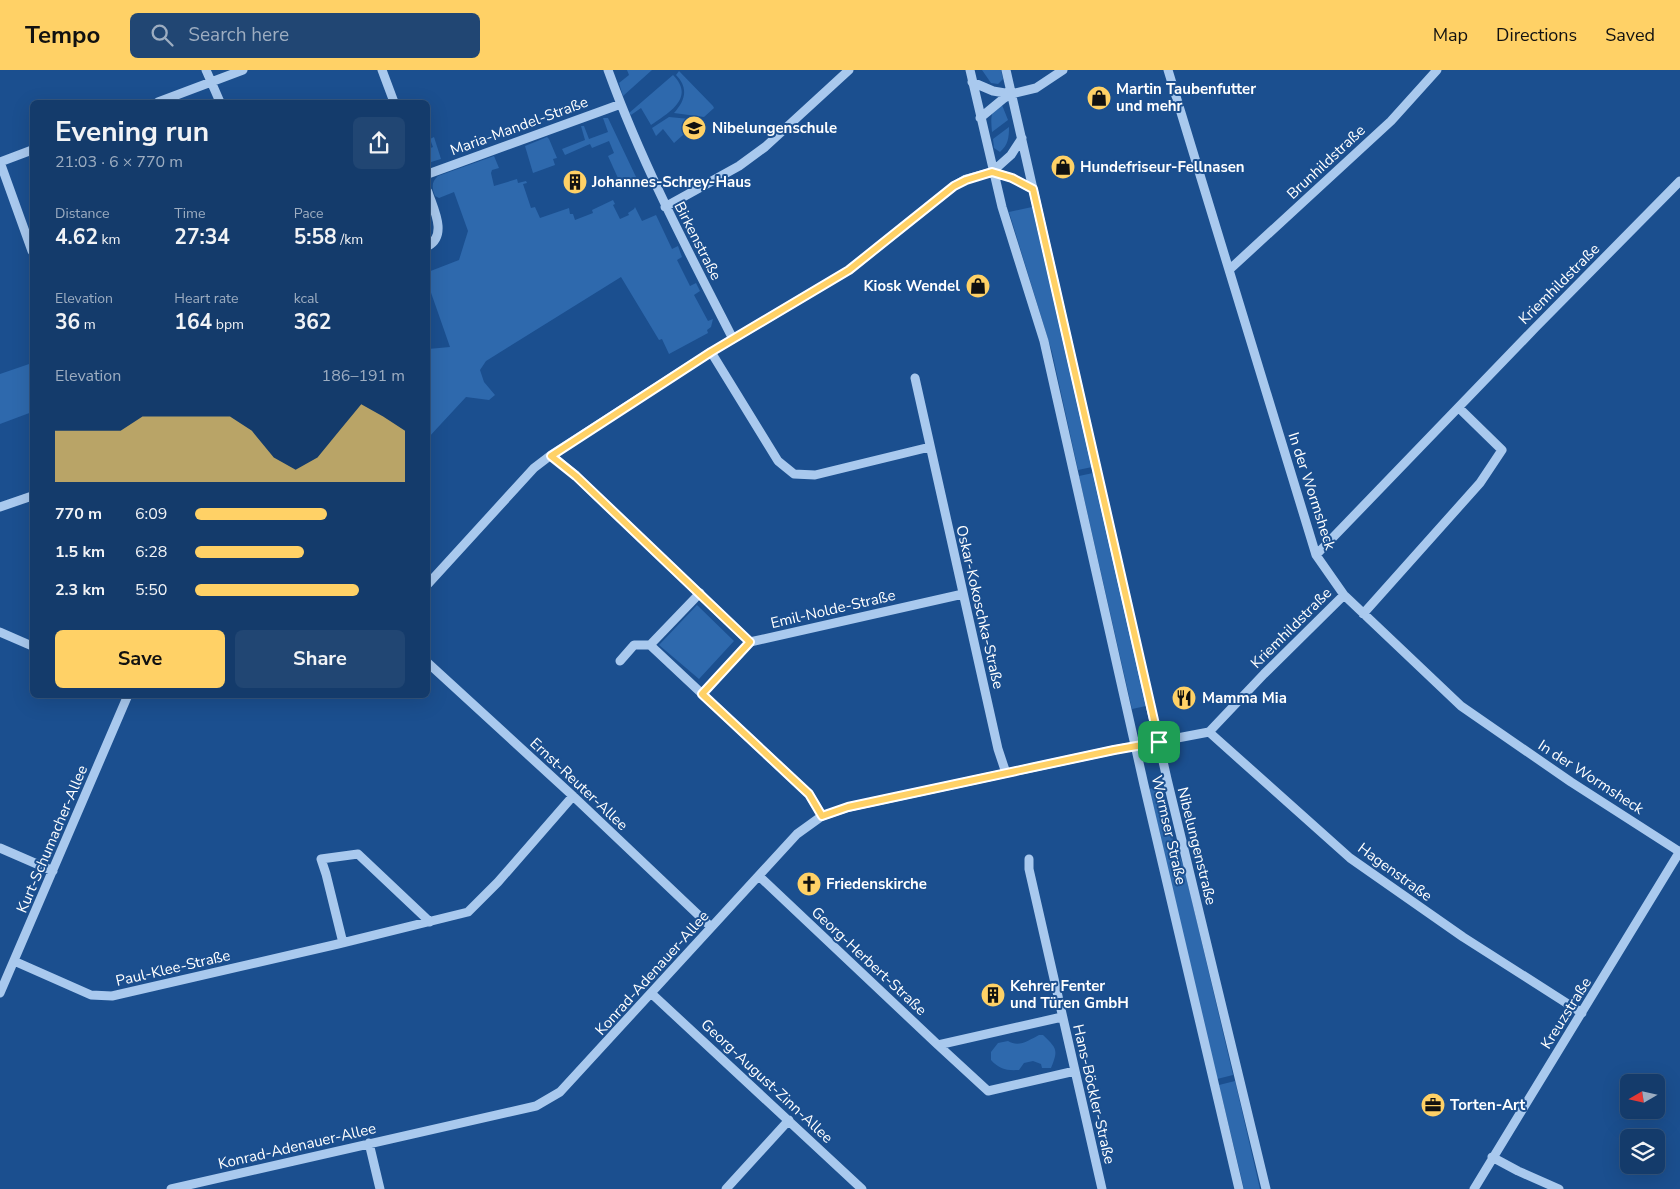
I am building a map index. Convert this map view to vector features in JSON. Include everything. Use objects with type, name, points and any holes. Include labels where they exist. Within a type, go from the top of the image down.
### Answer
[{"type":"street","points":[[206,70],[219,100]]},
{"type":"street","points":[[163,100],[243,70]]},
{"type":"street","points":[[382,70],[393,100]]},
{"type":"street","name":"Birkenstraße","points":[[608,70],[620,104],[665,207],[732,340]]},
{"type":"street","points":[[665,207],[740,166],[765,147],[849,70]]},
{"type":"street","name":"Wormser Straße","points":[[970,70],[992,172],[1044,341],[1135,746],[1239,1189]]},
{"type":"street","name":"Nibelungenstraße","points":[[1006,70],[1159,742],[1266,1189]]},
{"type":"street","points":[[980,118],[1011,94],[1036,88],[1063,70]]},
{"type":"street","name":"In der Wormsheck","points":[[1168,70],[1316,555],[1344,595],[1461,706],[1571,782],[1680,851]]},
{"type":"street","name":"Brunhildstraße","points":[[1229,270],[1391,121],[1437,70]]},
{"type":"street","points":[[972,82],[994,91],[1011,94]]},
{"type":"street","name":"Maria-Mandel-Straße","points":[[430,173],[620,104]]},
{"type":"street","points":[[430,582],[534,468],[711,352],[849,270],[954,186],[992,172],[1011,155],[1022,138]]},
{"type":"street","points":[[30,151],[0,162],[30,245]]},
{"type":"street","points":[[992,172],[1012,178],[1033,189]]},
{"type":"street","name":"Kriemhildstraße","points":[[1316,555],[1680,181]]},
{"type":"street","points":[[430,198],[438,221],[436,240],[430,244]]},
{"type":"street","points":[[711,352],[778,461],[794,474],[815,474],[930,447]]},
{"type":"street","name":"Oskar-Kokoschka-Straße","points":[[915,378],[998,749],[1006,773]]},
{"type":"street","points":[[1363,614],[1480,484],[1502,450],[1459,408]]},
{"type":"street","points":[[551,456],[576,476],[700,592],[750,642],[702,694]]},
{"type":"street","points":[[0,507],[30,497]]},
{"type":"street","points":[[650,645],[700,592]]},
{"type":"street","name":"Emil-Nolde-Straße","points":[[750,642],[963,594]]},
{"type":"street","name":"Kriemhildstraße","points":[[1209,732],[1264,674],[1344,595]]},
{"type":"street","points":[[0,632],[30,645]]},
{"type":"street","points":[[620,660],[634,645],[650,645],[809,794],[822,816]]},
{"type":"street","name":"Ernst-Reuter-Allee","points":[[430,665],[573,796],[711,928]]},
{"type":"street","name":"Kurt-Schumacher-Allee","points":[[0,993],[127,698]]},
{"type":"street","points":[[1159,742],[1209,732]]},
{"type":"street","name":"Hagenstraße","points":[[1209,732],[1350,858],[1463,937],[1582,1014]]},
{"type":"street","name":"Konrad-Adenauer-Allee","points":[[171,1189],[536,1106],[560,1092],[797,834],[822,816],[848,807],[1159,742]]},
{"type":"street","name":"Paul-Klee-Straße","points":[[14,961],[91,995],[112,996],[468,912],[498,882],[573,796]]},
{"type":"street","points":[[0,848],[54,871]]},
{"type":"street","name":"Kreuzstraße","points":[[1474,1189],[1680,851]]},
{"type":"street","points":[[343,943],[321,859],[358,854],[430,922]]},
{"type":"street","name":"Hans-Böckler-Straße","points":[[1029,859],[1029,869],[1102,1189]]},
{"type":"street","name":"Georg-Herbert-Straße","points":[[759,876],[988,1091],[1075,1071]]},
{"type":"street","name":"Georg-August-Zinn-Allee","points":[[652,994],[862,1189]]},
{"type":"street","points":[[938,1045],[1062,1017]]},
{"type":"street","points":[[726,1189],[789,1120]]},
{"type":"street","points":[[369,1143],[380,1189]]},
{"type":"street","points":[[1492,1157],[1559,1189]]},
{"type":"shaded area","points":[[627,70],[652,70],[623,96],[619,83],[629,75]]},
{"type":"shaded area","points":[[982,70],[1001,70],[1003,79],[998,84],[991,83]]},
{"type":"shaded area","points":[[679,71],[713,106],[714,108],[704,117],[674,113],[681,104],[684,94],[683,85],[676,75]]},
{"type":"shaded area","points":[[673,75],[682,91],[681,98],[671,110],[651,125],[641,108],[631,115],[629,113]]},
{"type":"shaded area","points":[[997,105],[1002,105],[1008,120],[992,132],[992,114]]},
{"type":"shaded area","points":[[669,117],[700,120],[674,143],[663,129],[656,136],[652,128]]},
{"type":"shaded area","points":[[603,118],[608,118],[637,179],[622,187],[608,156],[614,153],[609,141],[592,148],[590,144],[565,155],[562,149],[585,140],[581,126],[584,126],[589,139],[608,132]]},
{"type":"shaded area","points":[[1009,127],[1008,141],[1000,152],[994,148],[993,139]]},
{"type":"shaded area","points":[[434,137],[441,159],[431,162],[430,148],[433,147],[430,139]]},
{"type":"shaded area","points":[[547,137],[557,158],[553,159],[555,165],[533,173],[525,146]]},
{"type":"shaded area","points":[[494,156],[499,168],[492,170],[491,173],[494,186],[517,179],[518,183],[526,181],[527,183],[523,184],[531,208],[535,207],[540,218],[569,208],[570,214],[573,214],[575,220],[593,213],[592,210],[613,200],[615,204],[613,205],[620,219],[629,215],[628,213],[635,207],[642,221],[656,215],[672,249],[678,246],[682,257],[677,260],[690,286],[696,283],[700,291],[694,295],[708,321],[713,319],[711,327],[707,330],[708,333],[669,354],[662,339],[659,340],[621,277],[486,361],[480,370],[484,382],[495,395],[489,400],[466,397],[430,436],[430,349],[450,347],[430,290],[430,271],[459,260],[468,231],[454,192],[439,198],[435,196],[433,183],[438,176]]},
{"type":"shaded area","points":[[1032,207],[1092,467],[1078,470],[1052,352],[1009,212]]},
{"type":"shaded area","points":[[30,364],[30,413],[0,424],[0,374]]},
{"type":"shaded area","points":[[1093,473],[1146,706],[1132,709],[1079,476]]},
{"type":"shaded area","points":[[697,605],[734,641],[699,679],[659,645]]},
{"type":"shaded area","points":[[1159,787],[1170,832],[1184,867],[1233,1075],[1217,1079],[1149,789]]},
{"type":"shaded area","points":[[1043,1035],[1055,1049],[1055,1057],[1051,1068],[1042,1068],[1041,1064],[1033,1061],[1024,1063],[1019,1070],[1007,1070],[997,1066],[991,1060],[991,1052],[998,1043],[1008,1041],[1016,1044],[1028,1041]]},
{"type":"shaded area","points":[[1235,1081],[1260,1189],[1244,1189],[1219,1085]]},
{"type":"place","name":"Martin Taubenfutter und mehr","points":[[1099,98]]},
{"type":"place","name":"Nibelungenschule","points":[[694,128]]},
{"type":"place","name":"Hundefriseur-Fellnasen","points":[[1063,167]]},
{"type":"place","name":"Johannes-Schrey-Haus","points":[[575,182]]},
{"type":"place","name":"Kiosk Wendel","points":[[978,286]]},
{"type":"place","name":"Mamma Mia","points":[[1184,698]]},
{"type":"place","name":"Friedenskirche","points":[[809,884]]},
{"type":"place","name":"Kehrer Fenter und Türen GmbH","points":[[993,995]]},
{"type":"place","name":"Torten-Art","points":[[1433,1105]]},
{"type":"route","points":[[992,172],[1021,182],[1033,189],[1045,237],[1159,742],[848,807],[822,816],[809,794],[702,694],[750,642],[700,592],[576,476],[551,456],[711,352],[849,270],[954,186],[992,172]]}]
